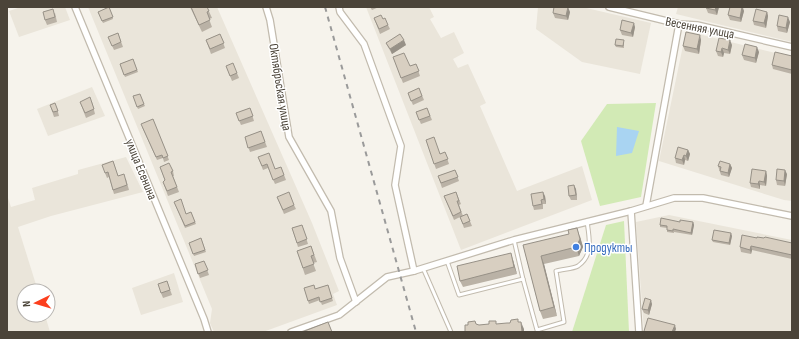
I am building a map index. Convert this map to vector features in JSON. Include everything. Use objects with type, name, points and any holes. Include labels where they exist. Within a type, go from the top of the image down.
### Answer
[{"type":"street","name":"улица Есенина","points":[[75,7],[208,332]]},
{"type":"street","name":"Октябрьская улица","points":[[266,7],[270,20],[289,137],[331,212],[340,258],[356,302]]},
{"type":"street","points":[[339,7],[340,12],[364,44],[401,146],[395,185],[414,271]]},
{"type":"street","name":"Весенняя улица","points":[[609,7],[679,24],[697,24],[792,47]]},
{"type":"street","points":[[646,206],[679,24]]},
{"type":"street","points":[[291,332],[339,315],[387,277],[414,271],[514,240],[631,211],[674,198],[703,198],[792,216]]},
{"type":"street","points":[[631,211],[639,332]]},
{"type":"lane","points":[[514,240],[537,331],[564,322],[556,271],[578,266],[589,254],[590,241],[587,221]]},
{"type":"lane","points":[[447,260],[459,295],[523,279]]},
{"type":"lane","points":[[423,268],[451,332]]},
{"type":"shaded area","points":[[21,7],[65,7],[70,20],[19,37],[9,11]]},
{"type":"shaded area","points":[[88,7],[217,7],[312,223],[339,291],[333,294],[337,305],[263,332],[214,332],[210,323],[212,309]]},
{"type":"shaded area","points":[[366,7],[429,7],[434,17],[430,19],[441,38],[454,32],[464,53],[453,59],[458,68],[468,64],[486,103],[480,106],[517,191],[582,166],[592,200],[461,250]]},
{"type":"shaded area","points":[[538,7],[582,7],[651,23],[640,74],[582,62],[536,29]]},
{"type":"shaded area","points":[[678,7],[792,7],[792,42],[676,14]]},
{"type":"shaded area","points":[[686,31],[792,57],[792,201],[784,200],[659,161]]},
{"type":"shaded area","points":[[92,87],[105,116],[48,136],[37,109]]},
{"type":"shaded area","points":[[126,157],[143,192],[51,216],[18,227],[36,283],[16,283],[16,323],[47,323],[50,332],[7,332],[7,195],[11,207],[35,200],[32,188],[78,174],[78,170]]},
{"type":"shaded area","points":[[669,215],[792,240],[792,332],[644,332],[636,222]]},
{"type":"shaded area","points":[[174,273],[183,302],[141,315],[132,288]]},
{"type":"green space","points":[[656,103],[641,197],[600,206],[581,141],[607,104]]},
{"type":"green space","points":[[624,221],[629,332],[572,332],[606,225]]},
{"type":"water","points":[[617,127],[639,131],[632,153],[616,156]]},
{"type":"building","points":[[109,7],[113,17],[102,21],[98,12]]},
{"type":"building","points":[[191,7],[207,7],[210,20],[199,25]]},
{"type":"building","points":[[554,7],[568,7],[566,16],[553,13]]},
{"type":"building","points":[[716,7],[715,10],[706,8]]},
{"type":"building","points":[[730,7],[742,7],[740,18],[728,15]]},
{"type":"building","points":[[53,9],[55,17],[45,20],[43,12]]},
{"type":"building","points":[[756,9],[767,12],[764,23],[753,21]]},
{"type":"building","points":[[381,15],[383,19],[385,18],[388,25],[379,29],[374,18]]},
{"type":"building","points":[[779,15],[788,17],[786,28],[777,26]]},
{"type":"building","points":[[622,20],[634,23],[631,33],[620,30]]},
{"type":"building","points":[[686,32],[700,35],[697,49],[683,46]]},
{"type":"building","points":[[118,33],[121,42],[112,46],[108,37]]},
{"type":"building","points":[[220,34],[224,43],[210,49],[206,40]]},
{"type":"building","points":[[400,34],[404,40],[390,49],[386,43]]},
{"type":"building","points":[[719,38],[730,40],[728,50],[722,48],[721,52],[716,51]]},
{"type":"building","points":[[616,39],[624,40],[623,46],[615,45]]},
{"type":"building","points":[[745,44],[757,47],[755,58],[742,55]]},
{"type":"building","points":[[775,52],[792,56],[792,70],[772,65]]},
{"type":"building","points":[[404,53],[410,66],[416,64],[419,71],[401,78],[393,57]]},
{"type":"building","points":[[133,59],[137,70],[124,75],[120,64]]},
{"type":"building","points":[[233,63],[237,73],[230,76],[226,66]]},
{"type":"building","points":[[419,88],[422,96],[411,101],[408,93]]},
{"type":"building","points":[[140,94],[144,104],[137,107],[133,96]]},
{"type":"building","points":[[90,97],[94,109],[85,113],[80,102]]},
{"type":"building","points":[[55,103],[58,111],[53,112],[50,105]]},
{"type":"building","points":[[250,108],[253,116],[239,121],[236,113]]},
{"type":"building","points":[[427,108],[430,116],[419,120],[416,112]]},
{"type":"building","points":[[153,119],[168,156],[163,158],[162,155],[156,157],[141,124]]},
{"type":"building","points":[[261,131],[265,142],[248,148],[245,137]]},
{"type":"building","points":[[434,137],[440,154],[445,152],[448,159],[434,164],[426,140]]},
{"type":"building","points":[[678,147],[688,150],[686,156],[684,155],[682,160],[675,158]]},
{"type":"building","points":[[269,153],[275,169],[281,167],[284,175],[273,180],[267,164],[262,166],[258,157]]},
{"type":"building","points":[[113,161],[118,176],[124,174],[127,185],[113,190],[108,172],[105,173],[102,165]]},
{"type":"building","points":[[720,161],[730,164],[728,173],[720,171],[721,167],[718,166]]},
{"type":"building","points":[[169,163],[173,171],[171,172],[177,187],[167,191],[163,182],[165,180],[160,167]]},
{"type":"building","points":[[752,169],[766,171],[764,182],[759,181],[758,184],[750,183]]},
{"type":"building","points":[[777,169],[785,170],[784,181],[776,180]]},
{"type":"building","points":[[455,170],[458,177],[441,183],[438,176]]},
{"type":"building","points":[[574,185],[576,195],[569,196],[568,186]]},
{"type":"building","points":[[289,192],[294,205],[283,210],[277,197]]},
{"type":"building","points":[[456,192],[459,201],[457,201],[461,212],[453,216],[444,196]]},
{"type":"building","points":[[543,192],[544,199],[541,200],[542,204],[533,206],[531,194]]},
{"type":"building","points":[[181,199],[186,214],[191,212],[195,222],[185,226],[174,202]]},
{"type":"building","points":[[467,214],[470,221],[463,224],[460,217]]},
{"type":"building","points":[[661,218],[680,222],[680,220],[693,222],[691,233],[673,229],[673,231],[667,230],[667,226],[660,225]]},
{"type":"building","points":[[302,225],[307,239],[297,243],[292,228]]},
{"type":"building","points":[[577,228],[580,239],[576,247],[541,256],[554,307],[540,311],[523,245],[569,234],[568,230]]},
{"type":"building","points":[[714,230],[731,233],[729,243],[712,240]]},
{"type":"building","points":[[742,235],[757,238],[765,237],[792,243],[792,255],[751,246],[750,250],[740,247]]},
{"type":"building","points":[[201,238],[205,250],[193,254],[189,243]]},
{"type":"building","points":[[311,246],[314,255],[311,256],[314,264],[303,268],[297,251]]},
{"type":"building","points":[[511,253],[514,267],[460,281],[457,266]]},
{"type":"building","points":[[204,261],[208,270],[198,274],[195,264]]},
{"type":"building","points":[[167,281],[170,290],[161,293],[158,284]]},
{"type":"building","points":[[314,285],[315,289],[328,285],[332,298],[320,302],[319,297],[308,301],[304,288]]},
{"type":"building","points":[[645,298],[651,300],[648,310],[642,309]]},
{"type":"building","points":[[648,318],[675,325],[672,332],[646,332],[644,331]]},
{"type":"building","points":[[518,319],[518,322],[521,322],[522,332],[465,332],[465,325],[468,325],[468,322],[475,321],[476,324],[479,325],[489,324],[489,321],[496,321],[496,324],[510,323],[511,320]]},
{"type":"building","points":[[328,322],[332,332],[302,332]]},
{"type":"railway","points":[[325,7],[416,332]]},
{"type":"place","name":"Продукты","points":[[576,247]]}]
